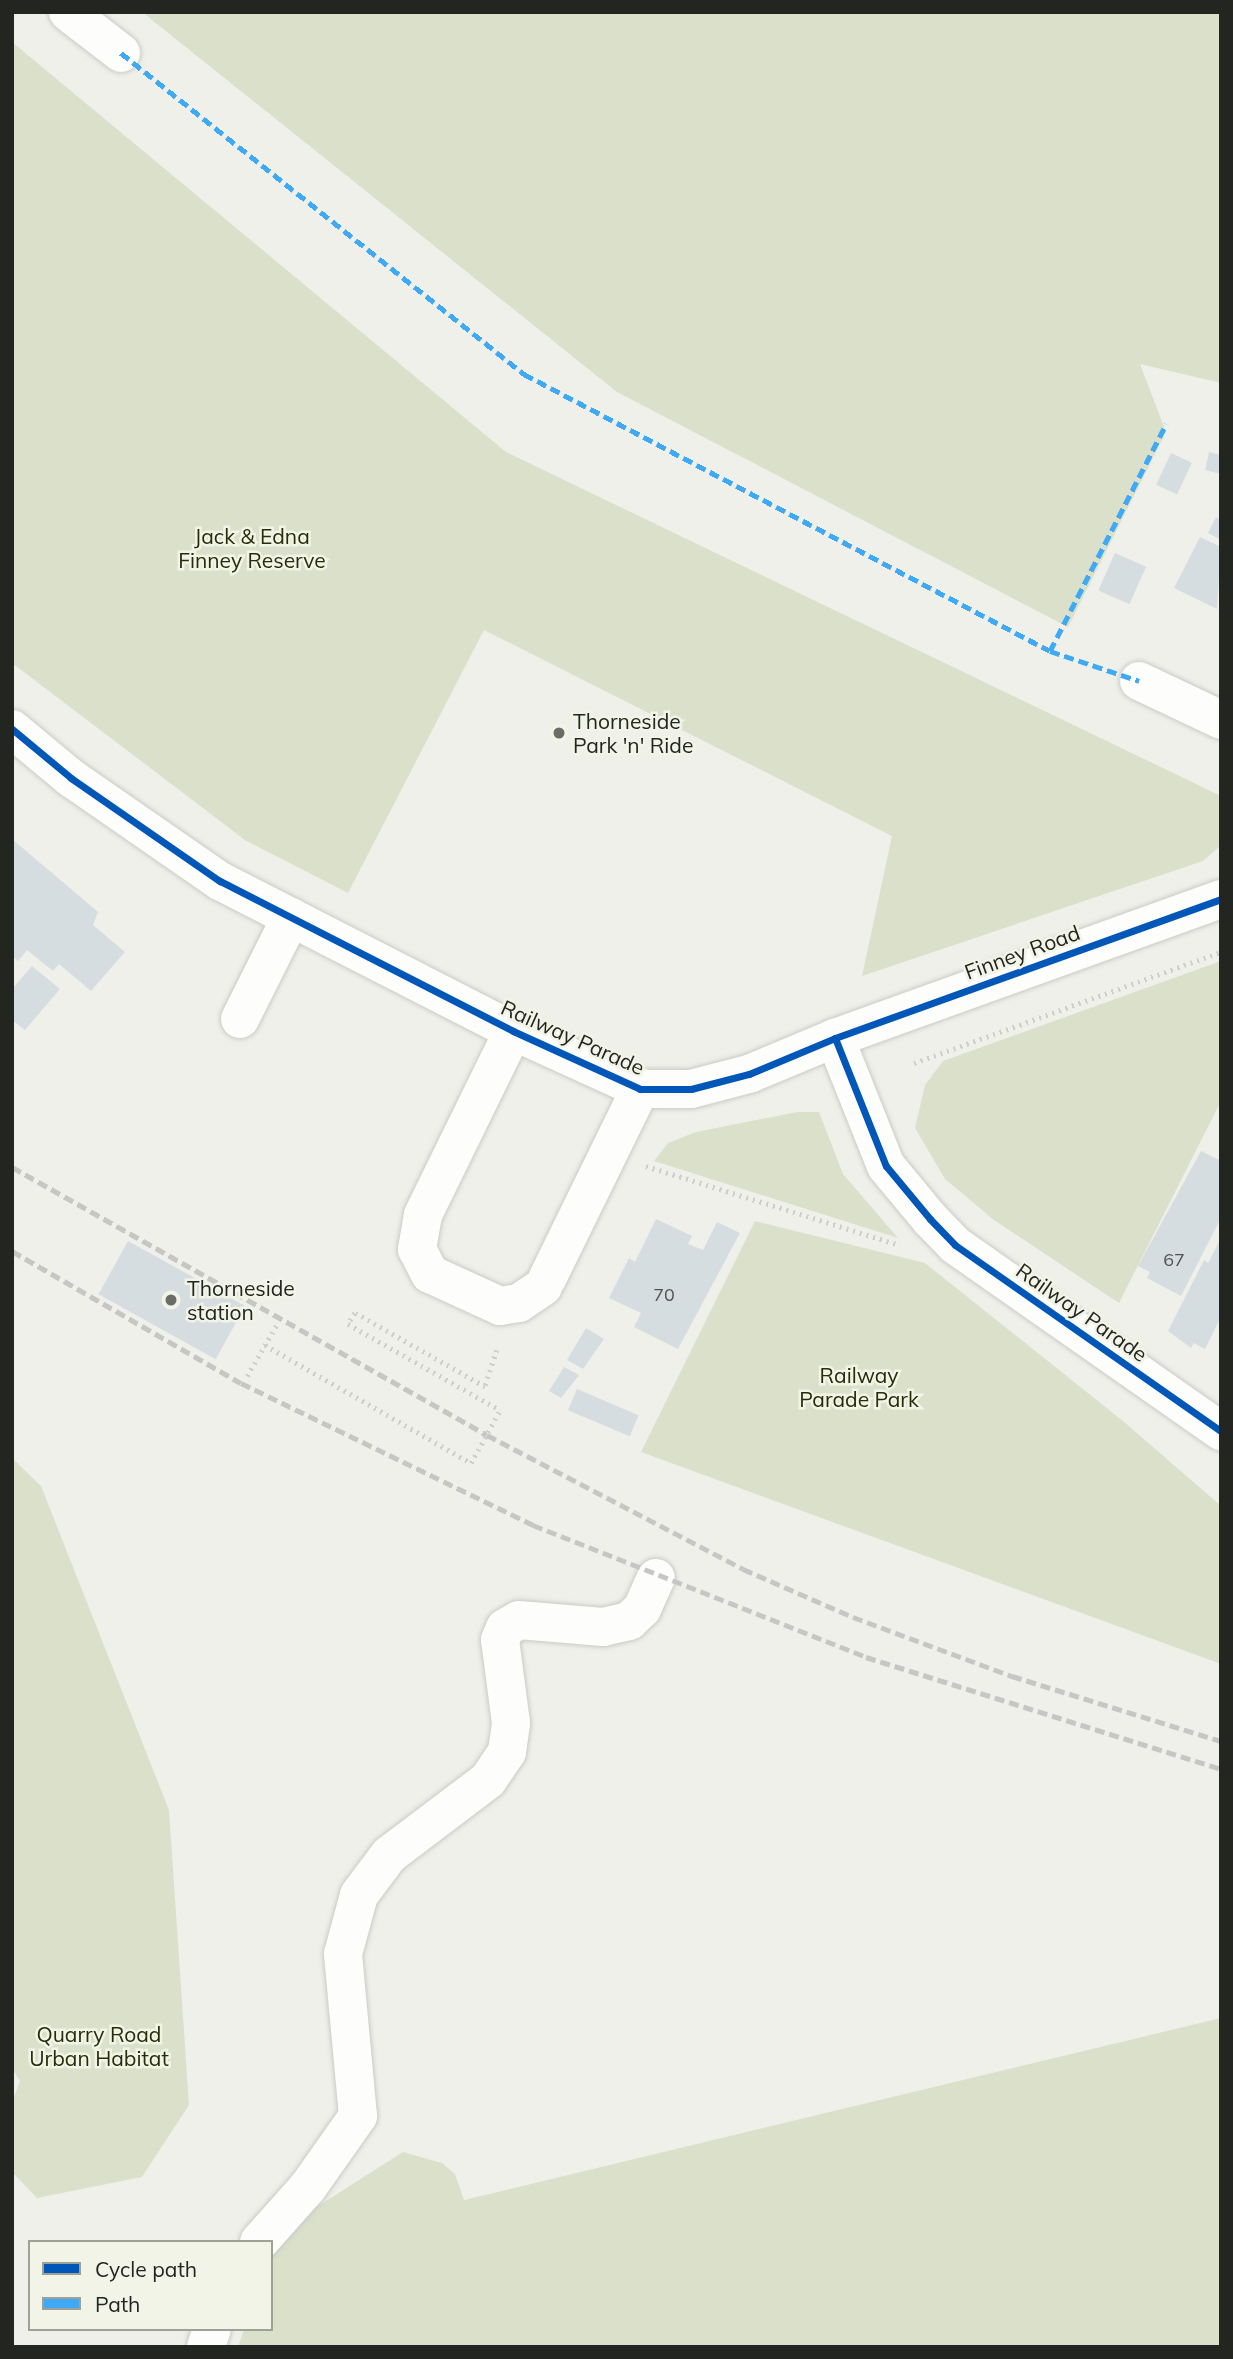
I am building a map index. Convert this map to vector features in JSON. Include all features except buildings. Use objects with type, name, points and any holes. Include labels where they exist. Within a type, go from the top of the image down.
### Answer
[{"type":"street","points":[[68,12],[121,53]]},
{"type":"street","points":[[1139,681],[1221,720]]},
{"type":"street","name":"Railway Parade","points":[[12,729],[71,778],[219,881],[513,1031],[640,1089],[691,1089],[749,1074],[835,1038],[886,1166],[955,1245],[1221,1431]]},
{"type":"street","name":"Finney Road","points":[[835,1038],[1221,899]]},
{"type":"street","points":[[240,1019],[291,917]]},
{"type":"street","points":[[513,1031],[423,1215],[417,1249],[430,1274],[500,1306],[519,1303],[545,1283],[640,1089]]},
{"type":"street","points":[[261,2240],[308,2187],[358,2116],[343,1954],[359,1895],[389,1855],[488,1780],[507,1752],[511,1723],[500,1640],[505,1628],[519,1620],[589,1626],[629,1621],[642,1609],[656,1578]]},
{"type":"path","points":[[914,1063],[1221,952]]},
{"type":"path","points":[[642,1165],[900,1245]]},
{"type":"path","points":[[265,1345],[471,1464],[500,1410],[348,1324],[355,1312],[485,1387],[497,1349]]},
{"type":"path","points":[[247,1376],[277,1324]]},
{"type":"green space","points":[[142,12],[1221,12],[1221,383],[1140,364],[1166,432],[1068,627],[617,392]]},
{"type":"green space","name":"Jack & Edna Finney Reserve","points":[[12,42],[506,452],[1221,796],[1221,845],[1203,861],[862,976],[892,836],[484,630],[348,893],[245,840],[12,663]]},
{"type":"green space","points":[[1221,961],[1221,1101],[1119,1303],[994,1220],[945,1179],[915,1128],[925,1085],[943,1061]]},
{"type":"green space","points":[[797,1112],[819,1112],[843,1174],[898,1238],[654,1161],[668,1143],[696,1132]]},
{"type":"green space","name":"Railway Parade Park","points":[[755,1221],[925,1263],[1123,1421],[1221,1506],[1221,1664],[641,1452]]},
{"type":"green space","name":"Quarry Road Urban Habitat","points":[[12,1458],[41,1486],[169,1810],[189,2105],[142,2177],[37,2198],[12,2172],[12,2102],[20,2081],[12,2068]]},
{"type":"green space","points":[[1221,2018],[1221,2347],[238,2347],[243,2331],[273,2331],[273,2246],[290,2224],[403,2152],[442,2163],[455,2174],[464,2200]]},
{"type":"railway","points":[[12,1167],[487,1435],[743,1569],[853,1617],[1012,1676],[1221,1741]]},
{"type":"railway","points":[[12,1251],[241,1383],[533,1525],[866,1657],[1221,1769]]},
{"type":"marked path","points":[[121,53],[524,374],[1050,651],[1139,681]]},
{"type":"marked path","points":[[1050,651],[1166,424]]},
{"type":"cycle path","points":[[12,729],[71,778],[220,881],[513,1031],[640,1089],[691,1089],[749,1074],[835,1038],[1221,899]]},
{"type":"cycle path","points":[[835,1038],[886,1166],[955,1245],[1221,1431]]},
{"type":"place","name":"Thorneside Park 'n' Ride","points":[[559,733]]},
{"type":"place","name":"Thorneside station","points":[[171,1300]]}]
